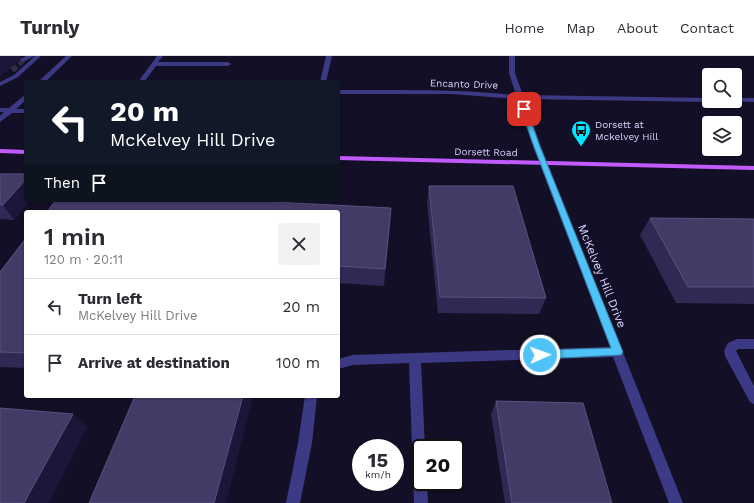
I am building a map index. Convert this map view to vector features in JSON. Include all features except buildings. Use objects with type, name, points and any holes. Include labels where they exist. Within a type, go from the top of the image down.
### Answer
[{"type":"main road","points":[[0,151],[24,152]]},
{"type":"main road","name":"Dorsett Road","points":[[340,158],[754,168]]},
{"type":"street","points":[[24,60],[31,56]]},
{"type":"street","points":[[1,83],[16,76],[38,56]]},
{"type":"street","points":[[43,80],[69,56]]},
{"type":"street","points":[[142,80],[160,56]]},
{"type":"street","points":[[323,80],[329,56]]},
{"type":"street","name":"McKelvey Hill Drive","points":[[512,56],[512,73],[544,163],[676,503]]},
{"type":"street","points":[[154,64],[228,64]]},
{"type":"street","points":[[1,83],[5,76],[12,70]]},
{"type":"street","name":"Encanto Drive","points":[[340,92],[441,92],[493,94],[520,97],[702,100]]},
{"type":"street","points":[[0,120],[24,98]]},
{"type":"street","points":[[742,100],[754,100]]},
{"type":"street","points":[[0,110],[24,111]]},
{"type":"street","points":[[754,344],[737,344],[732,346],[730,351],[731,356],[754,398]]},
{"type":"street","points":[[340,363],[353,360],[618,352]]},
{"type":"street","points":[[415,359],[421,503]]},
{"type":"street","points":[[293,503],[305,443],[311,398]]},
{"type":"tunnel","points":[[12,70],[23,60]]},
{"type":"place","name":"Dorsett at Mckelvey Hill","points":[[581,147]]},
{"type":"route","points":[[524,109],[553,188],[618,352],[540,355]]}]
